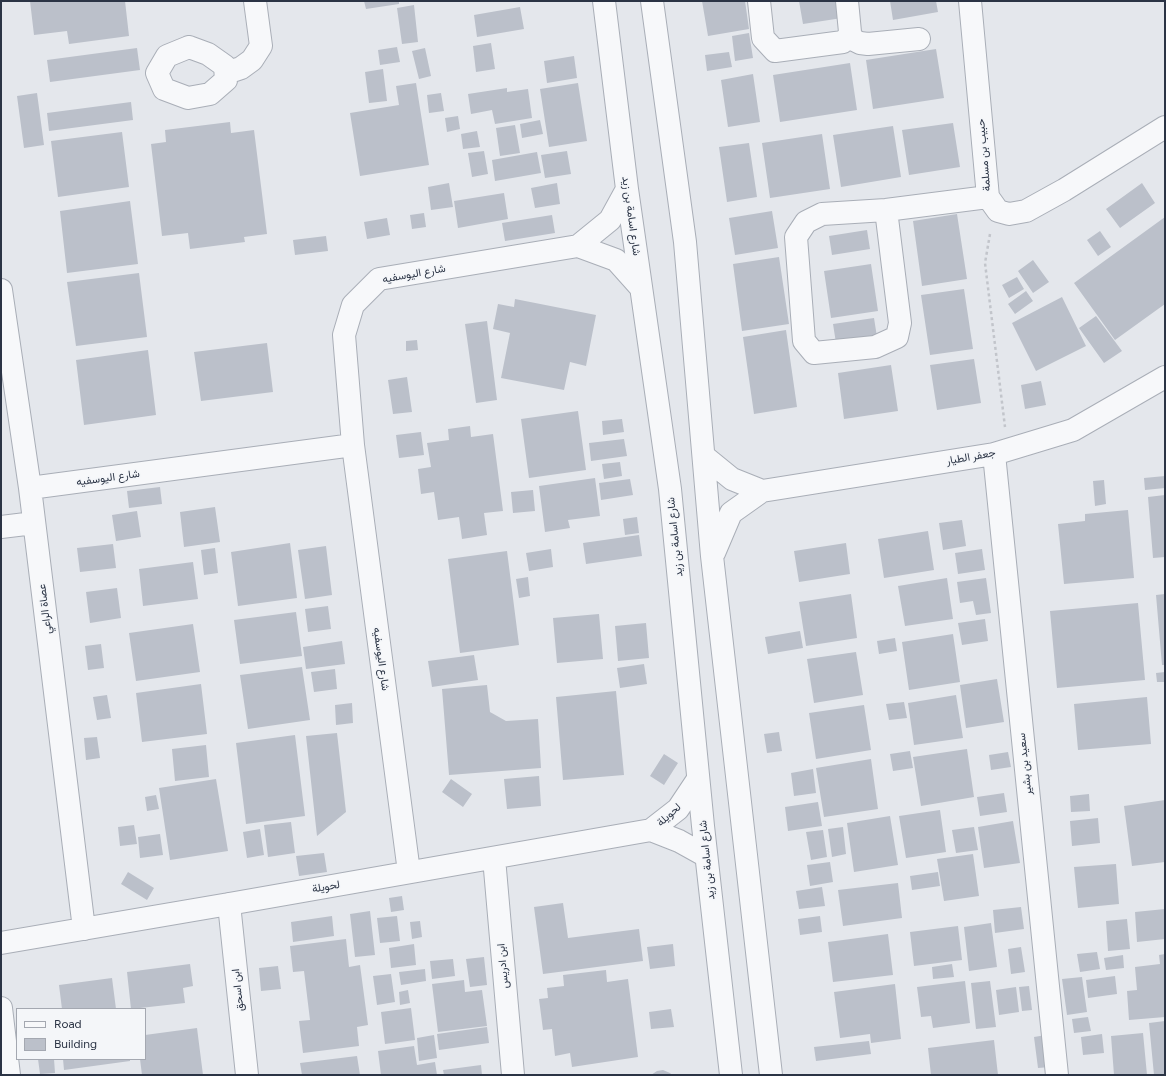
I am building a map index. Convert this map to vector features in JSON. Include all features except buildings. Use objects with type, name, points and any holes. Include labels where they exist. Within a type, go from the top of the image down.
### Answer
[{"type":"street","points":[[226,73],[241,68],[252,60],[261,46],[255,1]]},
{"type":"street","name":"شارع اسامة بن زيد","points":[[604,1],[641,288],[670,489],[706,856],[731,1075]]},
{"type":"street","points":[[652,1],[685,242],[705,457],[712,556],[771,1075]]},
{"type":"street","points":[[759,1],[763,38],[775,51],[843,42],[848,37],[850,32],[847,1]]},
{"type":"street","name":"حبيب بن مسلمة","points":[[970,1],[993,204]]},
{"type":"street","points":[[848,37],[860,43],[868,44],[919,39]]},
{"type":"street","points":[[886,210],[900,323],[897,337],[875,346],[814,353],[804,341],[796,237],[806,222],[822,214],[886,210],[993,204],[1010,214],[1026,211],[1064,190],[1165,127]]},
{"type":"street","name":"شارع اليوسفيه","points":[[578,246],[610,220],[628,190]]},
{"type":"street","name":"شارع اليوسفيه","points":[[409,872],[353,446],[344,335],[353,305],[379,279],[578,246],[616,260],[641,288]]},
{"type":"street","name":"عصاة الراعي","points":[[1,290],[7,375],[30,488],[84,929]]},
{"type":"street","name":"جعفر الطيار","points":[[712,556],[731,513],[762,490],[1001,451],[1073,430],[1165,377]]},
{"type":"street","name":"شارع اليوسفيه","points":[[30,488],[353,446]]},
{"type":"street","name":"سعيد بن بشير","points":[[1001,451],[1057,1075]]},
{"type":"street","name":"جعفر الطيار","points":[[705,457],[732,479],[762,490]]},
{"type":"street","points":[[1,527],[34,523]]},
{"type":"street","name":"لحويلة","points":[[1,943],[652,830],[678,808],[698,779]]},
{"type":"street","name":"لحويلة","points":[[652,830],[679,841],[706,856]]},
{"type":"street","name":"ابن ادريس","points":[[494,858],[513,1075]]},
{"type":"street","name":"ابن اسحق","points":[[229,904],[247,1075]]},
{"type":"street","points":[[1,1008],[9,1075]]},
{"type":"path","points":[[993,204],[985,263],[1001,451]]}]
